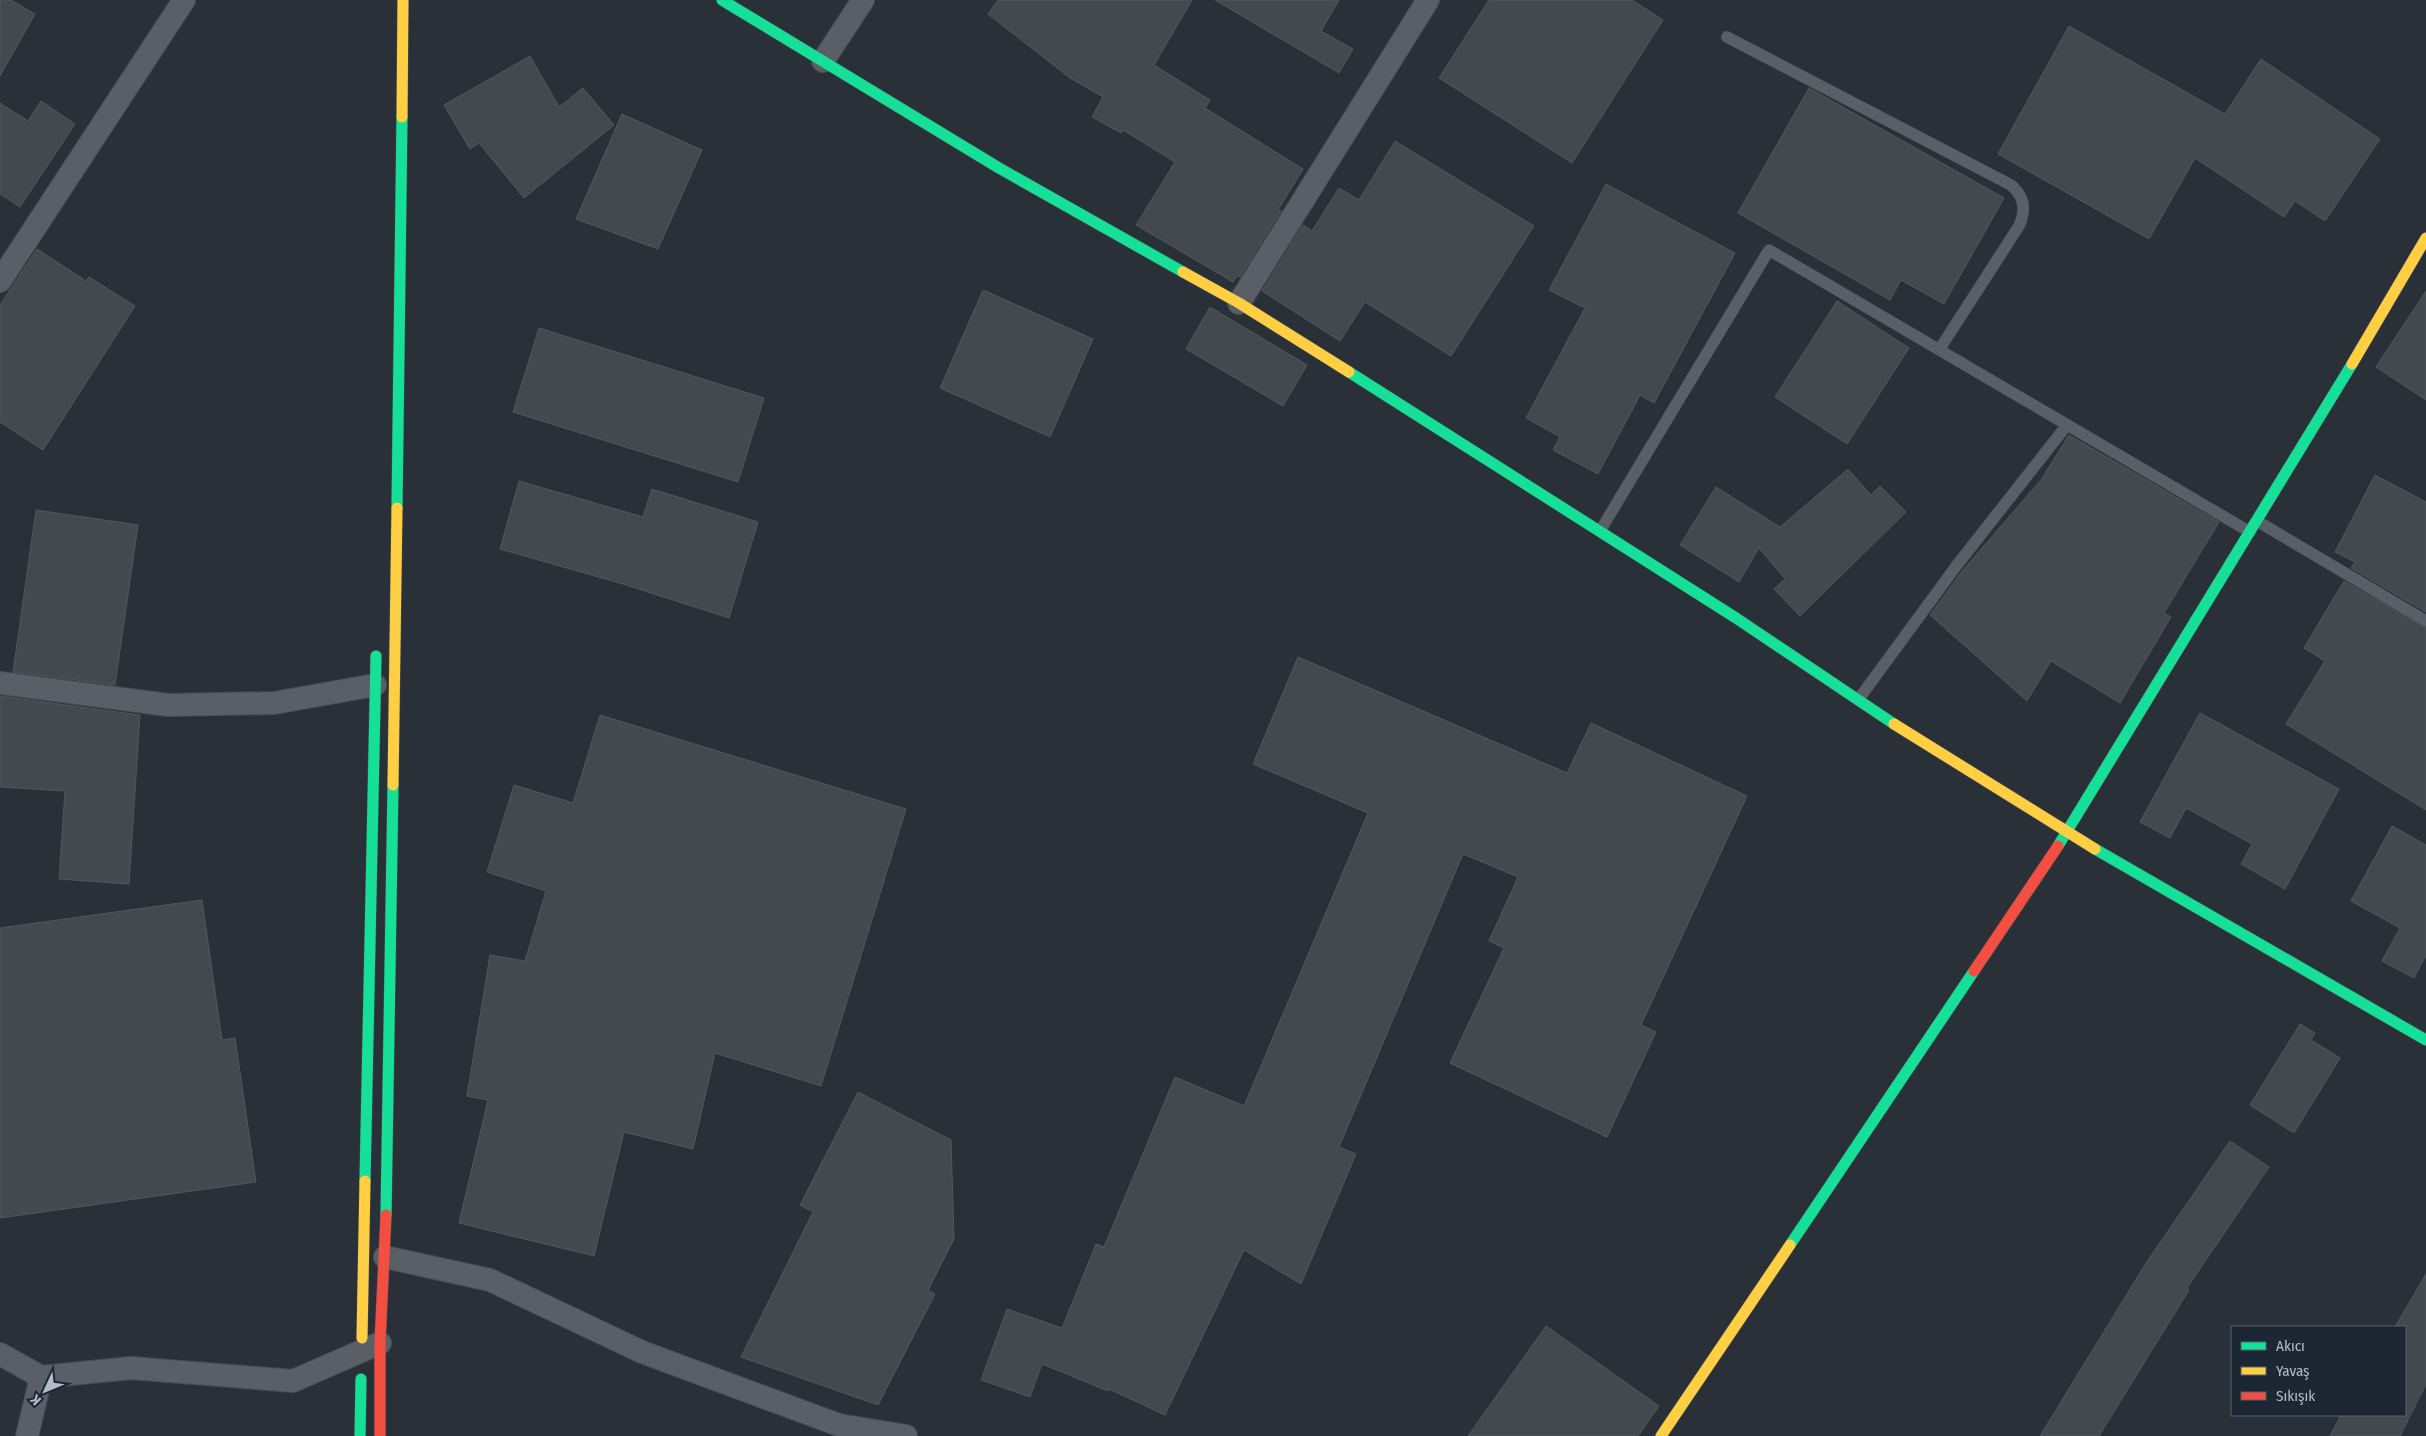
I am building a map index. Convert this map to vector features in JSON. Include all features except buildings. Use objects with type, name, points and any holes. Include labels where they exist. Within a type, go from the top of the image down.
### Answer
[{"type":"street","points":[[0,281],[184,0]]},
{"type":"street","points":[[380,1436],[366,1356],[384,1258],[392,868],[403,0]]},
{"type":"street","points":[[722,0],[999,168],[1239,303],[1600,530],[1858,700],[2067,833],[2426,1040]]},
{"type":"street","points":[[823,61],[863,0]]},
{"type":"street","points":[[1239,303],[1428,0]]},
{"type":"street","points":[[1661,1436],[2067,833],[2426,238]]},
{"type":"street","points":[[360,1436],[366,1356],[376,646]]},
{"type":"street","points":[[0,683],[168,705],[274,703],[375,686]]},
{"type":"street","points":[[384,1258],[490,1280],[642,1352],[838,1425],[906,1436]]},
{"type":"street","points":[[0,1354],[41,1377],[131,1368],[293,1382],[366,1356]]},
{"type":"street","points":[[27,1436],[41,1377]]},
{"type":"lane","points":[[1727,37],[2011,185],[2020,194],[2024,209],[2019,226],[1939,350]]},
{"type":"lane","points":[[1600,530],[1768,250],[2250,532]]},
{"type":"lane","points":[[1858,700],[1951,573],[2067,425]]},
{"type":"lane","points":[[2257,521],[2426,621]]},
{"type":"traffic: fast","points":[[722,0],[999,168],[1183,272]]},
{"type":"traffic: fast","points":[[397,508],[402,117]]},
{"type":"traffic: fast","points":[[2058,846],[2352,364]]},
{"type":"traffic: fast","points":[[1349,372],[1736,618],[1894,724]]},
{"type":"traffic: fast","points":[[365,1181],[376,656]]},
{"type":"traffic: fast","points":[[386,1215],[393,785]]},
{"type":"traffic: fast","points":[[2095,849],[2426,1040]]},
{"type":"traffic: fast","points":[[1790,1245],[1974,971]]},
{"type":"traffic: fast","points":[[360,1436],[361,1379]]},
{"type":"traffic: slow","points":[[402,117],[403,0]]},
{"type":"traffic: slow","points":[[2352,364],[2426,238]]},
{"type":"traffic: slow","points":[[1183,272],[1239,303],[1349,372]]},
{"type":"traffic: slow","points":[[393,785],[397,508]]},
{"type":"traffic: slow","points":[[1894,724],[2095,849]]},
{"type":"traffic: slow","points":[[362,1338],[365,1181]]},
{"type":"traffic: slow","points":[[1661,1436],[1790,1245]]},
{"type":"traffic: jam","points":[[1974,971],[2058,846]]},
{"type":"traffic: jam","points":[[380,1436],[380,1343],[386,1215]]}]
